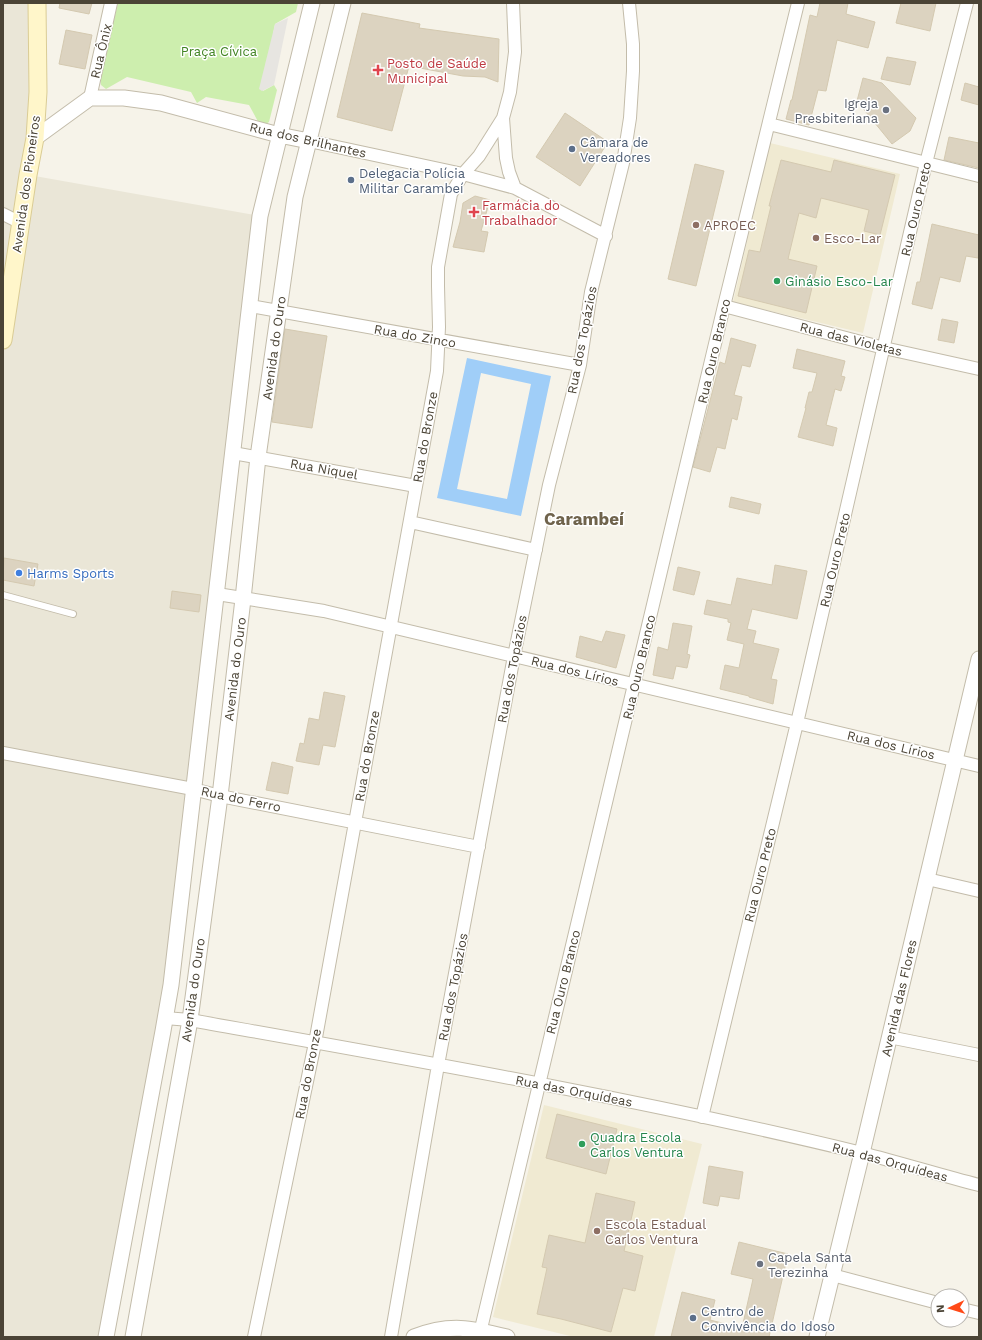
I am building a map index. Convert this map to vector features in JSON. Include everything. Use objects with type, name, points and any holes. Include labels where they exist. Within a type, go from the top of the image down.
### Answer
[{"type":"main road","name":"Avenida dos Pioneiros","points":[[3,340],[35,138],[38,92],[37,3]]},
{"type":"street","name":"Rua Ônix","points":[[90,98],[111,3]]},
{"type":"street","name":"Avenida do Ouro","points":[[106,1337],[171,984],[260,216],[312,3]]},
{"type":"street","name":"Avenida do Ouro","points":[[133,1337],[190,1020],[220,796],[258,457],[296,197],[343,3]]},
{"type":"street","points":[[513,3],[515,52],[510,92],[503,118],[506,158],[515,188]]},
{"type":"street","name":"Rua dos Topázios","points":[[391,1337],[438,1065],[514,656],[549,485],[580,366],[591,292],[623,163],[630,118],[633,71],[633,44],[629,3]]},
{"type":"street","name":"Rua Ouro Branco","points":[[480,1334],[724,306],[770,124],[798,3]]},
{"type":"street","name":"Rua Ouro Preto","points":[[702,1117],[798,723],[926,163],[967,3]]},
{"type":"street","points":[[35,138],[90,98]]},
{"type":"street","name":"Rua dos Brilhantes","points":[[90,98],[124,98],[161,104],[279,135],[463,174],[515,188],[606,236]]},
{"type":"street","name":"Rua do Bronze","points":[[254,1337],[315,1042],[437,371],[439,340],[438,267],[451,194],[463,174],[479,156],[503,118]]},
{"type":"street","points":[[770,124],[979,176]]},
{"type":"street","points":[[3,214],[21,223]]},
{"type":"street","name":"Rua do Zinco","points":[[250,306],[580,366]]},
{"type":"street","name":"Rua das Violetas","points":[[724,306],[884,348],[979,369]]},
{"type":"street","name":"Rua Niquel","points":[[232,453],[416,486]]},
{"type":"street","points":[[410,522],[536,550]]},
{"type":"street","name":"Rua dos Lírios","points":[[217,594],[324,611],[979,766]]},
{"type":"street","name":"Avenida das Flores","points":[[817,1337],[890,1037],[979,659]]},
{"type":"street","name":"Rua do Ferro","points":[[3,753],[193,789],[220,796],[479,847]]},
{"type":"street","points":[[926,879],[979,891]]},
{"type":"street","name":"Rua das Orquídeas","points":[[165,1018],[190,1020],[315,1042],[539,1084],[702,1117],[862,1153],[979,1185]]},
{"type":"street","points":[[890,1037],[979,1055]]},
{"type":"street","points":[[832,1276],[930,1301]]},
{"type":"street","points":[[414,1337],[442,1328],[459,1328],[480,1334],[506,1337]]},
{"type":"lane","points":[[3,595],[73,614]]},
{"type":"shaded area","points":[[3,3],[37,3],[29,175],[260,216],[165,1018],[106,1337],[3,1337]]},
{"type":"shaded area","points":[[288,18],[274,85],[262,91],[259,89],[275,24]]},
{"type":"shaded area","name":"Esco-Lar","points":[[770,143],[900,174],[863,333],[733,302]]},
{"type":"shaded area","name":"Escola Estadual Carlos Ventura","points":[[544,1105],[702,1144],[654,1337],[574,1337],[493,1317]]},
{"type":"green space","name":"Praça Cívica","points":[[118,3],[298,3],[296,12],[275,24],[263,91],[274,85],[277,90],[269,122],[261,127],[249,105],[206,97],[197,103],[191,92],[127,77],[106,89],[101,85],[100,77]]},
{"type":"water","points":[[467,358],[551,376],[521,516],[437,498]],"holes":[[[481,373],[531,384],[507,499],[457,489]]]},
{"type":"building","points":[[60,3],[92,3],[89,14],[59,8]]},
{"type":"building","points":[[820,3],[848,3],[846,14],[875,22],[868,48],[837,40],[826,91],[818,90],[809,125],[786,119],[792,100],[810,15],[817,17]]},
{"type":"building","points":[[901,3],[936,3],[930,31],[896,23]]},
{"type":"building","name":"Posto de Saúde Municipal","points":[[362,13],[420,24],[419,28],[499,39],[498,82],[485,77],[463,76],[409,66],[392,131],[337,117]]},
{"type":"building","points":[[66,30],[92,35],[85,69],[59,64]]},
{"type":"building","points":[[887,57],[916,62],[910,85],[881,79]]},
{"type":"building","name":"Igreja Presbiteriana","points":[[863,78],[882,83],[916,118],[910,131],[892,144],[857,101]]},
{"type":"building","points":[[965,83],[979,87],[979,105],[961,100]]},
{"type":"building","name":"Câmara de Vereadores","points":[[565,113],[608,142],[580,186],[536,157]]},
{"type":"building","points":[[949,137],[979,143],[979,168],[944,160]]},
{"type":"building","points":[[781,160],[831,172],[834,160],[895,175],[880,235],[864,231],[869,210],[821,198],[816,218],[799,213],[788,259],[817,266],[806,313],[738,296],[749,250],[760,252],[771,206],[769,206]]},
{"type":"building","name":"APROEC","points":[[695,164],[724,171],[696,286],[668,279]]},
{"type":"building","points":[[475,196],[490,200],[481,231],[488,232],[484,252],[453,247],[460,222],[463,203]]},
{"type":"building","points":[[932,224],[979,235],[979,252],[978,258],[966,256],[960,282],[940,277],[932,309],[912,304],[917,282],[920,282]]},
{"type":"building","points":[[942,319],[958,322],[954,343],[938,340]]},
{"type":"building","points":[[285,329],[327,336],[312,428],[272,422]]},
{"type":"building","points":[[731,338],[756,345],[750,367],[742,365],[734,395],[742,397],[737,420],[732,418],[725,449],[717,447],[710,472],[693,467],[720,362],[725,364]]},
{"type":"building","points":[[797,349],[845,361],[841,376],[845,377],[841,391],[835,389],[826,425],[837,428],[833,446],[798,437],[809,392],[812,392],[817,373],[793,368]]},
{"type":"building","points":[[731,497],[761,504],[759,514],[729,507]]},
{"type":"building","name":"Harms Sports","points":[[4,558],[38,564],[34,586],[3,580]]},
{"type":"building","points":[[775,565],[807,571],[797,619],[752,609],[747,629],[756,631],[753,643],[779,649],[771,679],[777,680],[773,704],[720,689],[725,665],[739,668],[744,644],[727,640],[731,623],[728,622],[728,619],[704,614],[707,600],[731,605],[737,578],[772,585]]},
{"type":"building","points":[[678,567],[700,572],[694,595],[673,590]]},
{"type":"building","points":[[172,591],[201,595],[199,612],[170,608]]},
{"type":"building","points":[[673,623],[692,626],[687,654],[690,655],[687,668],[676,666],[673,679],[653,675],[658,647],[668,650]]},
{"type":"building","points":[[606,631],[625,635],[616,668],[576,657],[580,636],[602,642]]},
{"type":"building","points":[[324,692],[345,696],[335,747],[323,745],[319,765],[296,761],[300,743],[304,744],[309,718],[319,720]]},
{"type":"building","points":[[272,762],[293,767],[288,794],[266,790]]},
{"type":"building","name":"Quadra Escola Carlos Ventura","points":[[557,1114],[617,1129],[606,1174],[546,1158]]},
{"type":"building","points":[[709,1166],[743,1172],[739,1199],[720,1196],[718,1206],[703,1203]]},
{"type":"building","points":[[596,1193],[635,1202],[624,1251],[643,1256],[635,1291],[623,1288],[611,1332],[537,1314],[547,1268],[542,1267],[549,1235],[585,1243]]},
{"type":"building","points":[[739,1242],[788,1254],[769,1337],[671,1337],[682,1292],[715,1300],[710,1320],[742,1328],[753,1279],[731,1274]]},
{"type":"place","name":"Posto de Saúde Municipal","points":[[378,70]]},
{"type":"place","name":"Igreja Presbiteriana","points":[[886,110]]},
{"type":"place","name":"Câmara de Vereadores","points":[[572,149]]},
{"type":"place","name":"Delegacia Polícia Militar Carambeí","points":[[351,180]]},
{"type":"place","name":"Farmácia do Trabalhador","points":[[474,212]]},
{"type":"place","name":"APROEC","points":[[696,225]]},
{"type":"place","name":"Esco-Lar","points":[[816,238]]},
{"type":"place","name":"Ginásio Esco-Lar","points":[[777,281]]},
{"type":"place","name":"Harms Sports","points":[[19,573]]},
{"type":"place","name":"Quadra Escola Carlos Ventura","points":[[582,1144]]},
{"type":"place","name":"Escola Estadual Carlos Ventura","points":[[597,1231]]},
{"type":"place","name":"Capela Santa Terezinha","points":[[760,1264]]},
{"type":"place","name":"Centro de Convivência do Idoso","points":[[693,1318]]},
{"type":"district","name":"Carambeí","points":[[584,519]]}]
